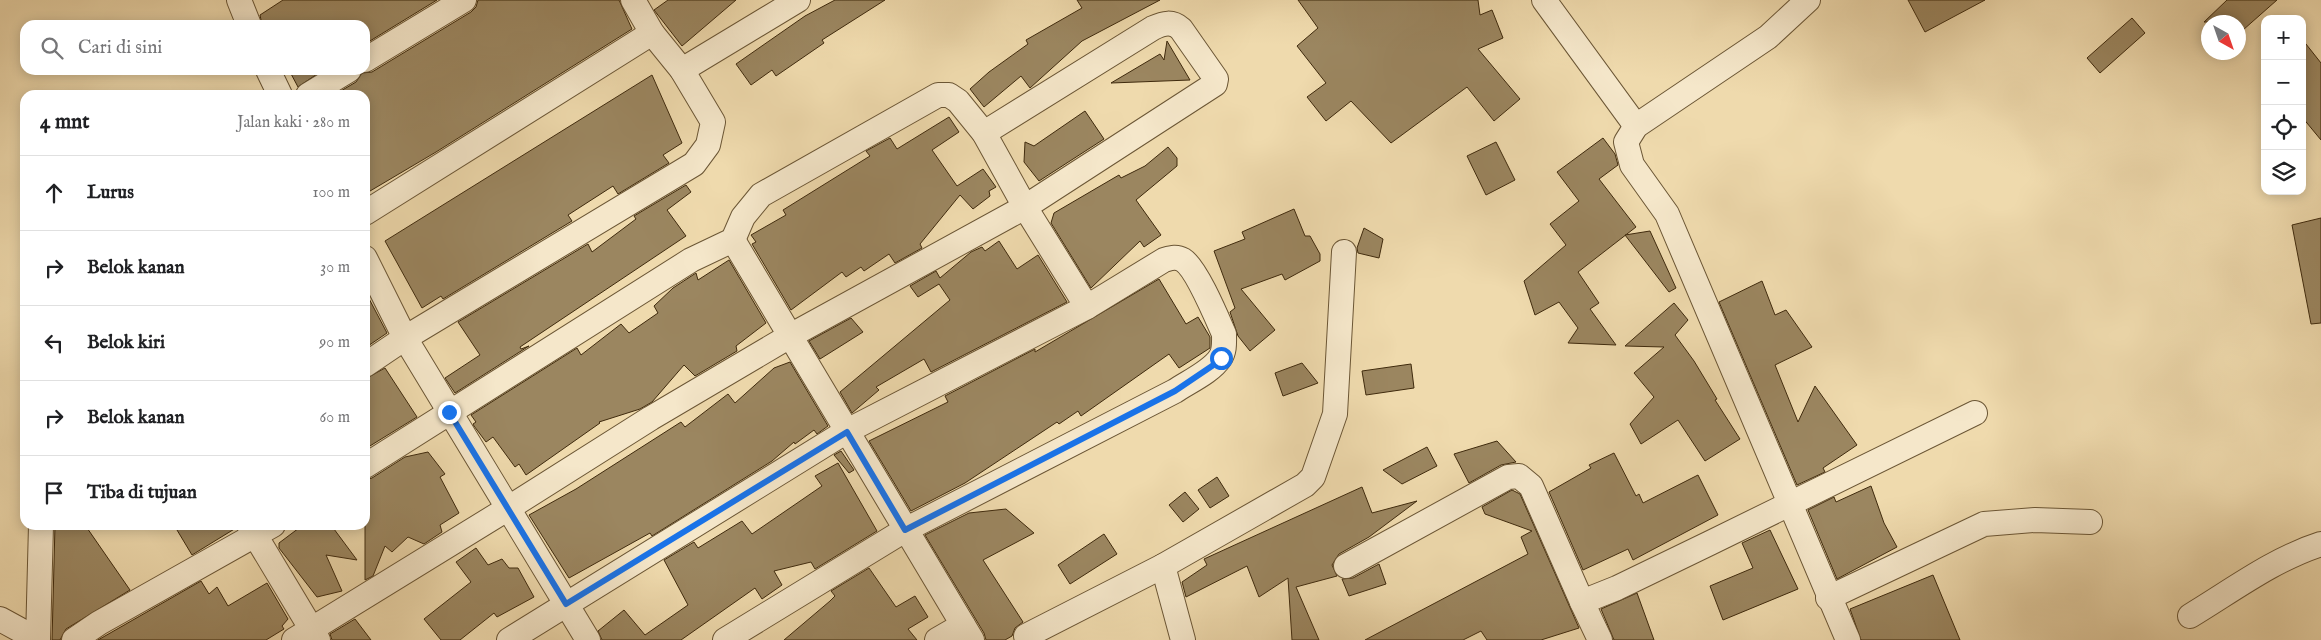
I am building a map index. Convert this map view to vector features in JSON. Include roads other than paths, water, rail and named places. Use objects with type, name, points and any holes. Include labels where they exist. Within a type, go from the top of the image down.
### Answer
[{"type":"street","points":[[370,57],[464,0]]},
{"type":"street","points":[[370,362],[694,164],[708,145],[712,122],[682,70],[652,33],[633,0]]},
{"type":"street","points":[[682,70],[798,0]]},
{"type":"street","points":[[1544,0],[1636,126]]},
{"type":"street","points":[[1808,0],[1768,37],[1636,126],[1626,142],[1632,165],[1666,214],[1790,504],[1828,598],[1848,640]]},
{"type":"street","points":[[259,530],[307,637],[651,418],[790,336],[1026,207],[1215,84],[1216,79],[1181,29],[1176,24],[1163,23],[984,133]]},
{"type":"street","points":[[370,210],[652,33]]},
{"type":"street","points":[[316,90],[341,75]]},
{"type":"street","points":[[370,463],[691,260],[733,240],[743,217],[761,195],[938,95],[949,95],[958,101],[984,133],[1026,207],[1087,307]]},
{"type":"street","points":[[733,240],[967,632],[937,640]]},
{"type":"street","points":[[1026,636],[1163,566],[1305,485],[1313,477],[1334,414],[1344,252]]},
{"type":"street","points":[[509,640],[847,432],[1087,307],[1164,260],[1175,257],[1184,260],[1193,270],[1224,334],[1221,358],[1212,366],[1175,391],[905,530],[725,640]]},
{"type":"street","points":[[370,268],[406,338],[449,412],[588,640]]},
{"type":"street","points":[[1582,602],[1617,588],[1976,413]]},
{"type":"street","points":[[1346,566],[1508,477],[1519,476],[1531,486],[1582,602],[1592,637]]},
{"type":"street","points":[[1828,598],[1984,524],[2035,520],[2090,522]]},
{"type":"street","points":[[38,640],[41,530]]},
{"type":"street","points":[[74,640],[99,623],[257,530]]},
{"type":"street","points":[[2190,616],[2271,566],[2321,544]]},
{"type":"street","points":[[1163,566],[1183,640]]},
{"type":"street","points":[[0,619],[22,631],[30,640]]}]
